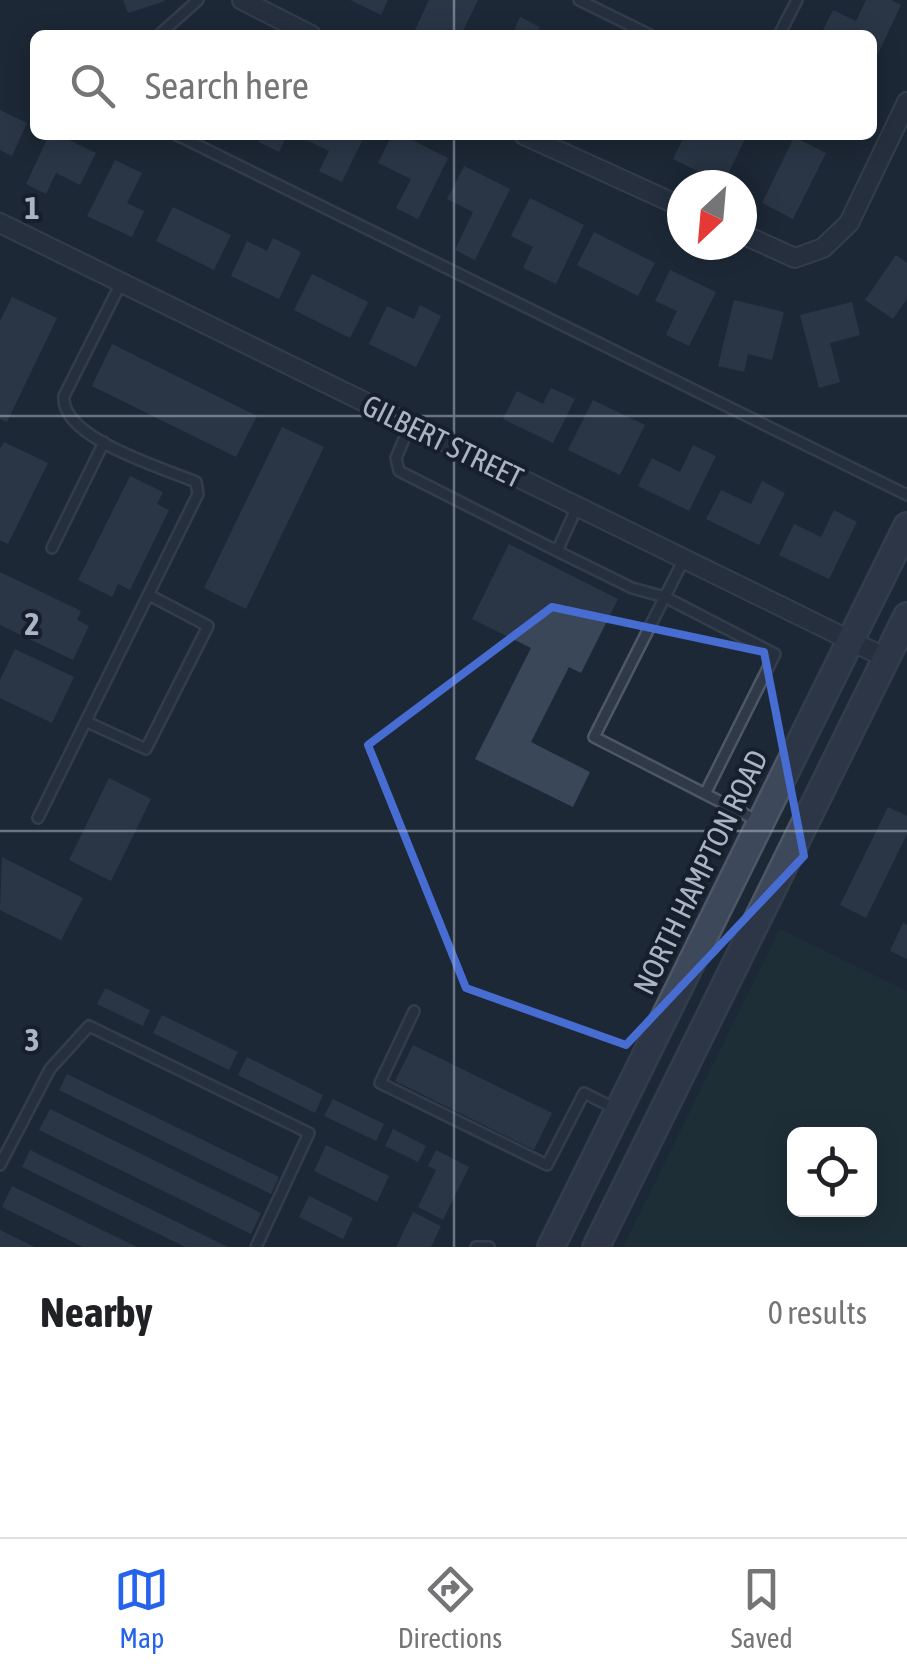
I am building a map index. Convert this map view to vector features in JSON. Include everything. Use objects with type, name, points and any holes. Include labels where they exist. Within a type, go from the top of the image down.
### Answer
[{"type":"main road","name":"NORTH HAMPTON ROAD","points":[[551,1247],[907,526]]},
{"type":"main road","points":[[596,1247],[907,616]]},
{"type":"street","points":[[242,0],[301,30]]},
{"type":"street","points":[[757,240],[795,258],[823,248],[848,223],[907,102]]},
{"type":"street","points":[[535,140],[667,201]]},
{"type":"street","name":"GILBERT STREET","points":[[0,223],[886,658]]},
{"type":"lane","points":[[165,30],[198,0]]},
{"type":"lane","points":[[579,0],[640,30]]},
{"type":"lane","points":[[782,30],[797,0]]},
{"type":"lane","points":[[187,140],[907,495]]},
{"type":"lane","points":[[38,818],[198,494],[196,482],[78,428],[63,403],[121,283]]},
{"type":"lane","points":[[410,426],[395,464],[405,476],[632,588],[664,597],[775,654],[705,794]]},
{"type":"lane","points":[[52,548],[104,442]]},
{"type":"lane","points":[[556,551],[577,507]]},
{"type":"lane","points":[[684,559],[594,737],[761,822]]},
{"type":"lane","points":[[86,722],[146,749],[208,626],[149,595]]},
{"type":"lane","points":[[414,1011],[380,1082],[546,1165],[584,1094],[618,1110]]},
{"type":"lane","points":[[0,1165],[50,1069],[89,1026],[309,1132],[256,1247]]},
{"type":"lane","points":[[476,1247],[489,1247]]},
{"type":"highlighted area","points":[[552,607],[764,652],[804,856],[626,1045],[466,988],[368,745]]},
{"type":"green space","points":[[780,929],[907,991],[907,1247],[623,1247]]},
{"type":"building","points":[[123,0],[165,0],[165,1],[128,13]]},
{"type":"building","points":[[350,0],[388,0],[381,15]]},
{"type":"building","points":[[429,0],[478,0],[463,30],[415,30]]},
{"type":"building","points":[[866,0],[891,0],[901,5],[877,56],[877,30],[823,30],[833,10],[856,21]]},
{"type":"building","points":[[520,17],[540,27],[538,30],[514,30]]},
{"type":"building","points":[[0,110],[27,123],[12,156],[0,150]]},
{"type":"building","points":[[47,140],[69,140],[96,153],[80,185],[56,173],[46,194],[26,184]]},
{"type":"building","points":[[260,140],[285,140],[279,152]]},
{"type":"building","points":[[306,140],[363,140],[342,182],[319,171],[329,151]]},
{"type":"building","points":[[390,140],[412,140],[448,158],[418,219],[396,208],[411,179],[378,163]]},
{"type":"building","points":[[682,140],[745,140],[730,170],[695,170],[673,159]]},
{"type":"building","points":[[793,140],[826,153],[793,219],[762,203]]},
{"type":"building","points":[[115,160],[142,173],[127,203],[144,211],[132,237],[87,216]]},
{"type":"building","points":[[464,166],[510,189],[475,260],[455,250],[473,212],[447,199]]},
{"type":"building","points":[[530,198],[584,225],[556,284],[523,268],[533,247],[511,236]]},
{"type":"building","points":[[173,207],[231,235],[214,270],[156,241]]},
{"type":"building","points":[[594,232],[655,263],[638,296],[577,265]]},
{"type":"building","points":[[273,238],[301,252],[279,299],[231,276],[247,241],[267,251]]},
{"type":"building","points":[[896,255],[907,263],[907,299],[893,319],[865,300]]},
{"type":"building","points":[[670,270],[716,292],[689,346],[666,335],[677,311],[655,301]]},
{"type":"building","points":[[312,274],[368,302],[350,338],[294,310]]},
{"type":"building","points":[[12,297],[57,318],[7,422],[0,419],[0,321]]},
{"type":"building","points":[[734,300],[784,312],[772,360],[748,354],[744,372],[718,366]]},
{"type":"building","points":[[852,302],[860,335],[830,343],[840,382],[819,388],[800,315]]},
{"type":"building","points":[[420,305],[441,316],[416,367],[369,344],[387,306],[414,319]]},
{"type":"building","points":[[112,344],[257,416],[236,457],[92,386]]},
{"type":"building","points":[[551,388],[575,399],[553,443],[503,419],[517,391],[543,404]]},
{"type":"building","points":[[593,400],[645,425],[620,475],[568,450]]},
{"type":"building","points":[[282,427],[324,447],[246,609],[204,588]]},
{"type":"building","points":[[4,442],[48,463],[8,544],[0,540],[0,449]]},
{"type":"building","points":[[693,445],[716,456],[689,511],[638,486],[652,458],[680,472]]},
{"type":"building","points":[[130,476],[163,492],[157,504],[169,510],[130,590],[118,584],[112,597],[78,580]]},
{"type":"building","points":[[762,481],[785,493],[759,545],[706,519],[721,490],[751,504]]},
{"type":"building","points":[[834,510],[857,522],[829,579],[779,555],[794,524],[821,537]]},
{"type":"building","points":[[509,544],[618,599],[581,673],[569,667],[531,742],[590,772],[573,807],[475,759],[531,648],[472,619]]},
{"type":"building","points":[[0,572],[81,611],[77,620],[89,626],[73,660],[0,625]]},
{"type":"building","points":[[15,649],[74,677],[52,723],[0,698],[0,680]]},
{"type":"building","points":[[109,778],[151,799],[111,881],[69,860]]},
{"type":"building","points":[[888,807],[907,816],[907,834],[866,918],[840,905]]},
{"type":"building","points":[[2,857],[83,898],[61,940],[0,910]]},
{"type":"building","points":[[903,923],[907,925],[907,959],[890,951]]},
{"type":"building","points":[[105,988],[150,1010],[143,1026],[97,1004]]},
{"type":"building","points":[[162,1015],[238,1052],[229,1070],[153,1033]]},
{"type":"building","points":[[413,1045],[552,1113],[534,1150],[395,1081]]},
{"type":"building","points":[[247,1057],[323,1095],[315,1113],[238,1075]]},
{"type":"building","points":[[67,1074],[279,1177],[271,1194],[59,1090]]},
{"type":"building","points":[[333,1099],[384,1124],[376,1141],[324,1116]]},
{"type":"building","points":[[50,1109],[261,1213],[251,1234],[39,1130]]},
{"type":"building","points":[[393,1129],[426,1146],[418,1162],[385,1146]]},
{"type":"building","points":[[326,1145],[389,1176],[377,1202],[314,1171]]},
{"type":"building","points":[[30,1150],[228,1247],[185,1247],[22,1167]]},
{"type":"building","points":[[436,1150],[469,1167],[443,1220],[418,1207],[436,1170],[428,1166]]},
{"type":"building","points":[[12,1186],[137,1247],[83,1247],[2,1207]]},
{"type":"building","points":[[309,1196],[353,1218],[343,1239],[299,1217]]},
{"type":"building","points":[[413,1212],[441,1226],[431,1247],[396,1247]]},
{"type":"building","points":[[0,1230],[35,1247],[0,1247]]}]
